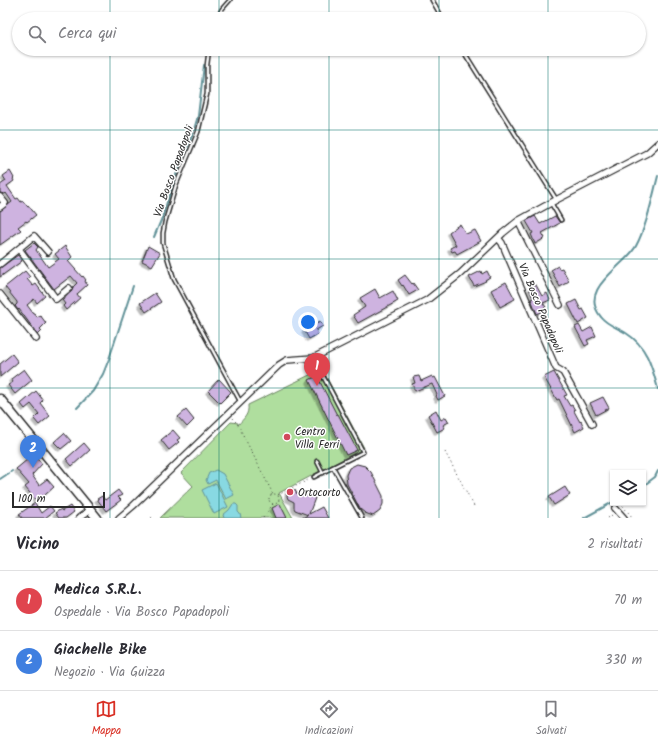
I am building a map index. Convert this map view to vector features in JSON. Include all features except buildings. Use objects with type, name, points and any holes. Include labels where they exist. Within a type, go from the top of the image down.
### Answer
[{"type":"main road","points":[[0,400],[57,464],[65,479],[97,518]]},
{"type":"street","points":[[119,518],[150,490],[228,412],[279,364],[287,360],[313,358],[427,300],[460,274],[518,221],[553,201],[647,153],[658,142]]},
{"type":"street","points":[[0,197],[4,203],[0,207]]},
{"type":"street","name":"Via Bosco Papadopoli","points":[[518,221],[560,305]]},
{"type":"street","points":[[0,264],[34,236],[48,252]]},
{"type":"street","name":"Via Bosco Papadopoli","points":[[498,238],[502,242],[556,368],[564,372],[592,424]]},
{"type":"street","points":[[19,249],[56,299],[69,288]]},
{"type":"street","points":[[0,294],[36,339]]},
{"type":"street","points":[[615,508],[624,518]]},
{"type":"street","points":[[81,517],[90,510]]},
{"type":"lane","points":[[220,12],[230,0]]},
{"type":"lane","points":[[432,0],[440,12]]},
{"type":"lane","name":"Via Bosco Papadopoli","points":[[208,56],[207,94],[198,132],[176,185],[165,222],[163,243],[174,279],[240,401]]},
{"type":"lane","points":[[466,56],[553,201],[561,220]]},
{"type":"lane","points":[[313,358],[363,452],[314,477]]},
{"type":"lane","points":[[317,461],[323,472]]},
{"type":"lane","points":[[333,468],[362,518]]},
{"type":"path","points":[[228,412],[238,425],[273,494],[278,496],[314,477]]},
{"type":"path","points":[[445,452],[474,506]]},
{"type":"path","points":[[273,494],[270,499],[273,503]]},
{"type":"path","points":[[263,518],[273,503],[278,501],[278,496]]},
{"type":"path","points":[[624,506],[633,518]]},
{"type":"path","points":[[608,518],[612,516]]},
{"type":"green space","name":"Centro Villa Ferri","points":[[322,369],[364,448],[279,493],[293,518],[160,518],[193,486],[181,473],[231,422],[238,423],[238,425],[247,414],[248,405]]},
{"type":"water","points":[[216,470],[223,474],[234,495],[226,499],[216,480],[208,484],[206,480],[209,473]]},
{"type":"water","points":[[216,483],[228,507],[214,514],[202,490]]},
{"type":"water","points":[[233,504],[238,506],[238,512],[241,518],[224,518],[223,515]]},
{"type":"waterway","points":[[154,237],[198,116],[204,65]]},
{"type":"waterway","points":[[658,176],[646,221],[636,246],[630,254],[605,278],[595,297],[595,306],[603,320],[633,338],[644,351],[651,365],[658,389]]},
{"type":"waterway","points":[[77,408],[93,391],[103,374],[133,286]]},
{"type":"waterway","points":[[0,479],[12,471]]},
{"type":"waterway","points":[[646,484],[655,477],[658,471]]},
{"type":"waterway","points":[[584,518],[610,504]]},
{"type":"place","name":"Medica S.R.L.","points":[[317,386]]},
{"type":"place","name":"Centro Villa Ferri","points":[[287,437]]},
{"type":"place","name":"Giachelle Bike","points":[[33,468]]},
{"type":"place","name":"Ortocorto","points":[[290,492]]}]
